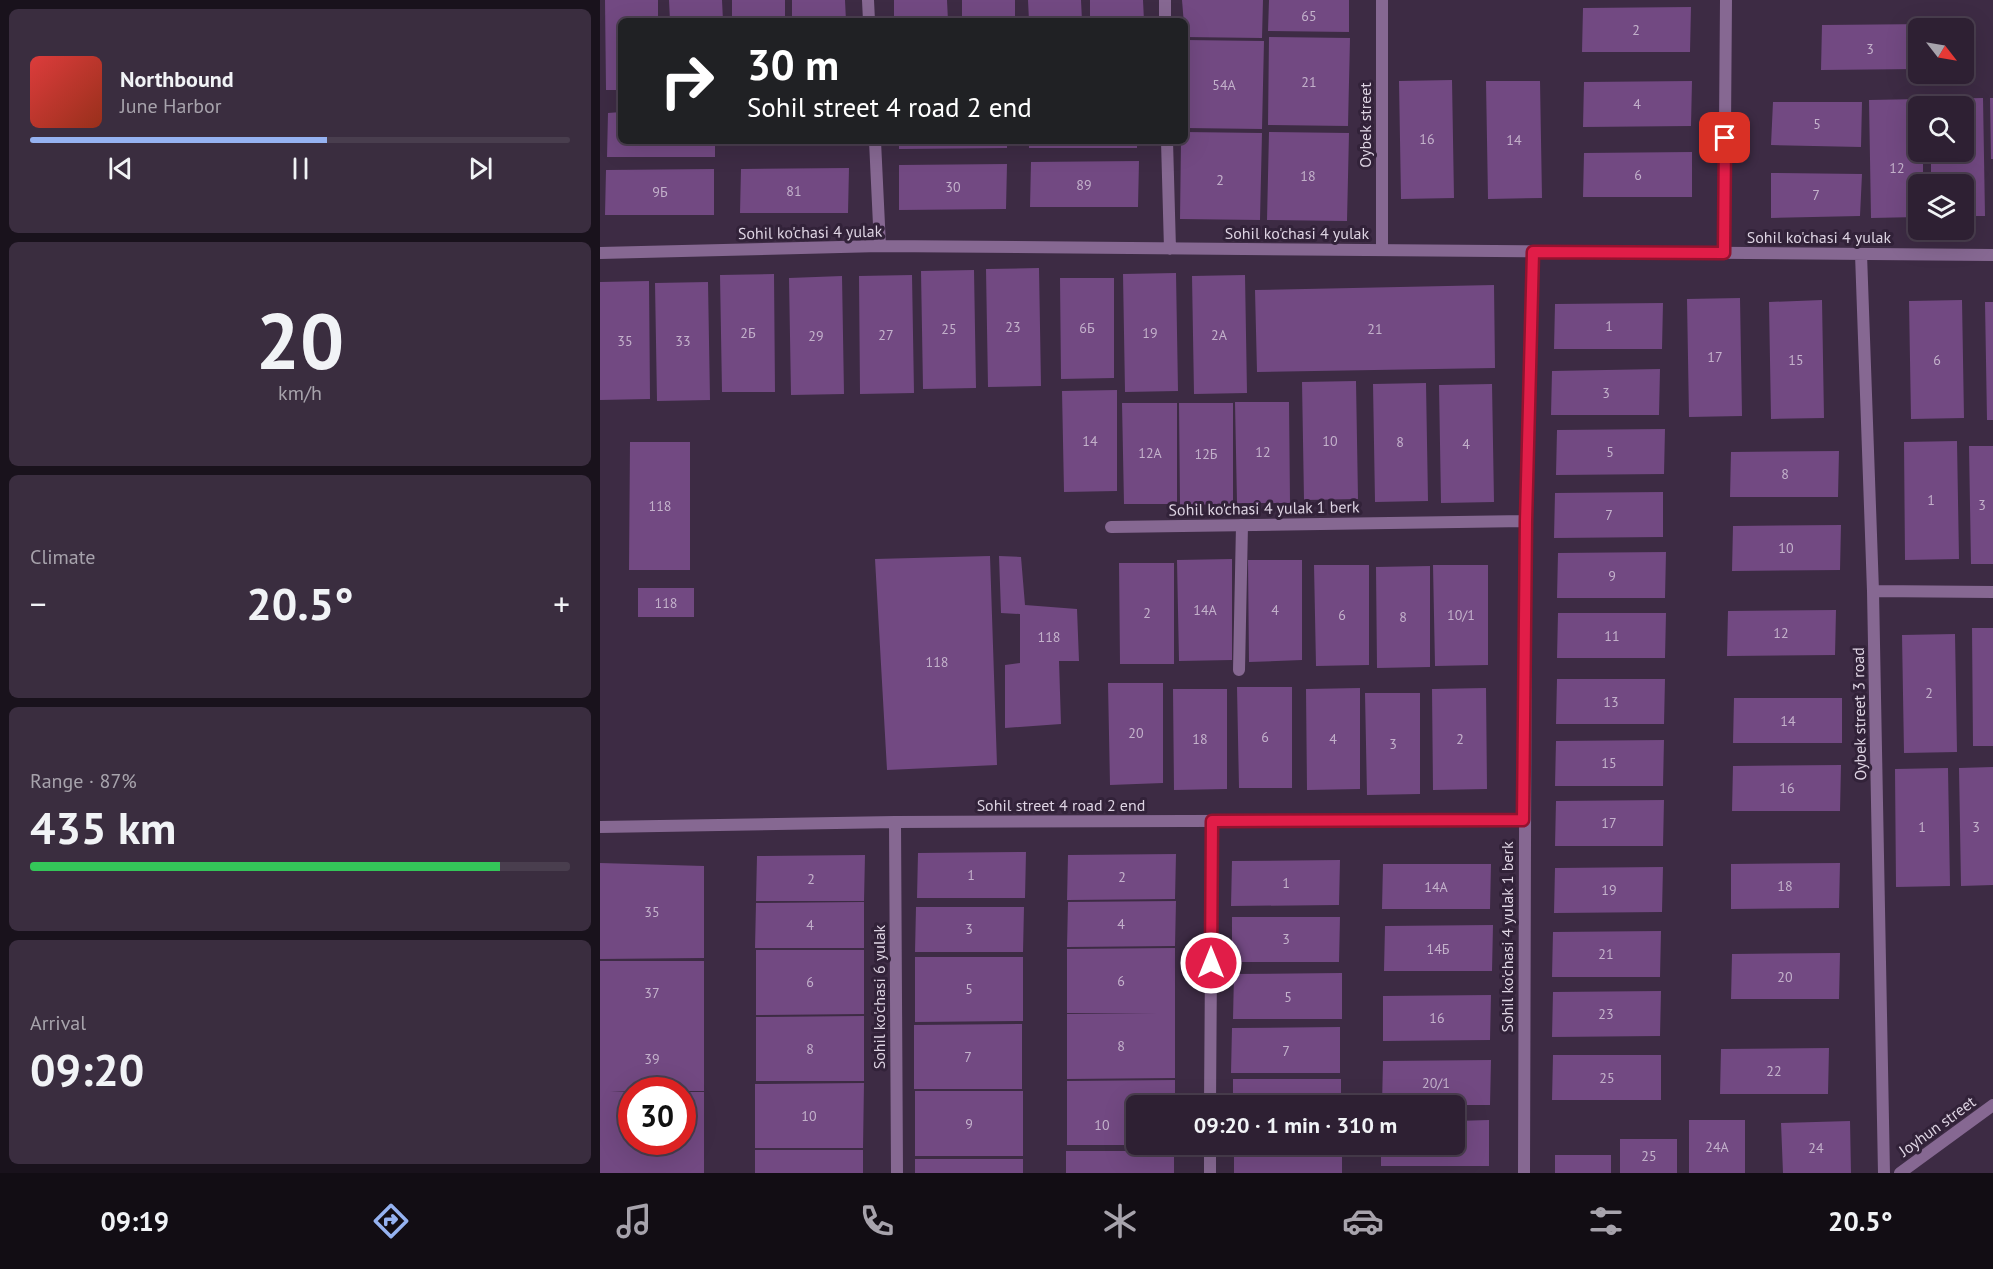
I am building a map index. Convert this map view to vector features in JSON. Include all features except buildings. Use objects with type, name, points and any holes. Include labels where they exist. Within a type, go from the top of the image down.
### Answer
[{"type":"street","points":[[868,0],[869,18]]},
{"type":"street","points":[[1165,0],[1165,18]]},
{"type":"street","name":"Oybek street","points":[[1382,0],[1382,250]]},
{"type":"street","points":[[1724,253],[1726,0]]},
{"type":"street","points":[[875,144],[880,246]]},
{"type":"street","points":[[1167,144],[1170,249]]},
{"type":"street","name":"Sohil ko'chasi 4 yulak","points":[[600,254],[880,246],[1993,255]]},
{"type":"street","name":"Sohil ko'chasi 4 yulak 1 berk","points":[[1524,1173],[1523,820],[1526,521],[1533,252]]},
{"type":"street","name":"Oybek street 3 road","points":[[1861,254],[1874,591],[1884,1173]]},
{"type":"street","name":"Sohil ko'chasi 4 yulak 1 berk","points":[[1111,527],[1526,521]]},
{"type":"street","points":[[1239,670],[1242,525]]},
{"type":"street","points":[[1874,591],[1993,592]]},
{"type":"street","name":"Sohil street 4 road 2 end","points":[[600,827],[895,822],[1523,820]]},
{"type":"street","points":[[1210,1095],[1212,821]]},
{"type":"street","name":"Sohil ko'chasi 6 yulak","points":[[895,822],[897,1173]]},
{"type":"street","name":"Joyhun street","points":[[1900,1173],[1993,1105]]},
{"type":"street","points":[[1210,1155],[1210,1173]]},
{"type":"route","points":[[1211,963],[1212,821],[1523,820],[1526,521],[1533,252],[1724,253],[1725,138]]}]
